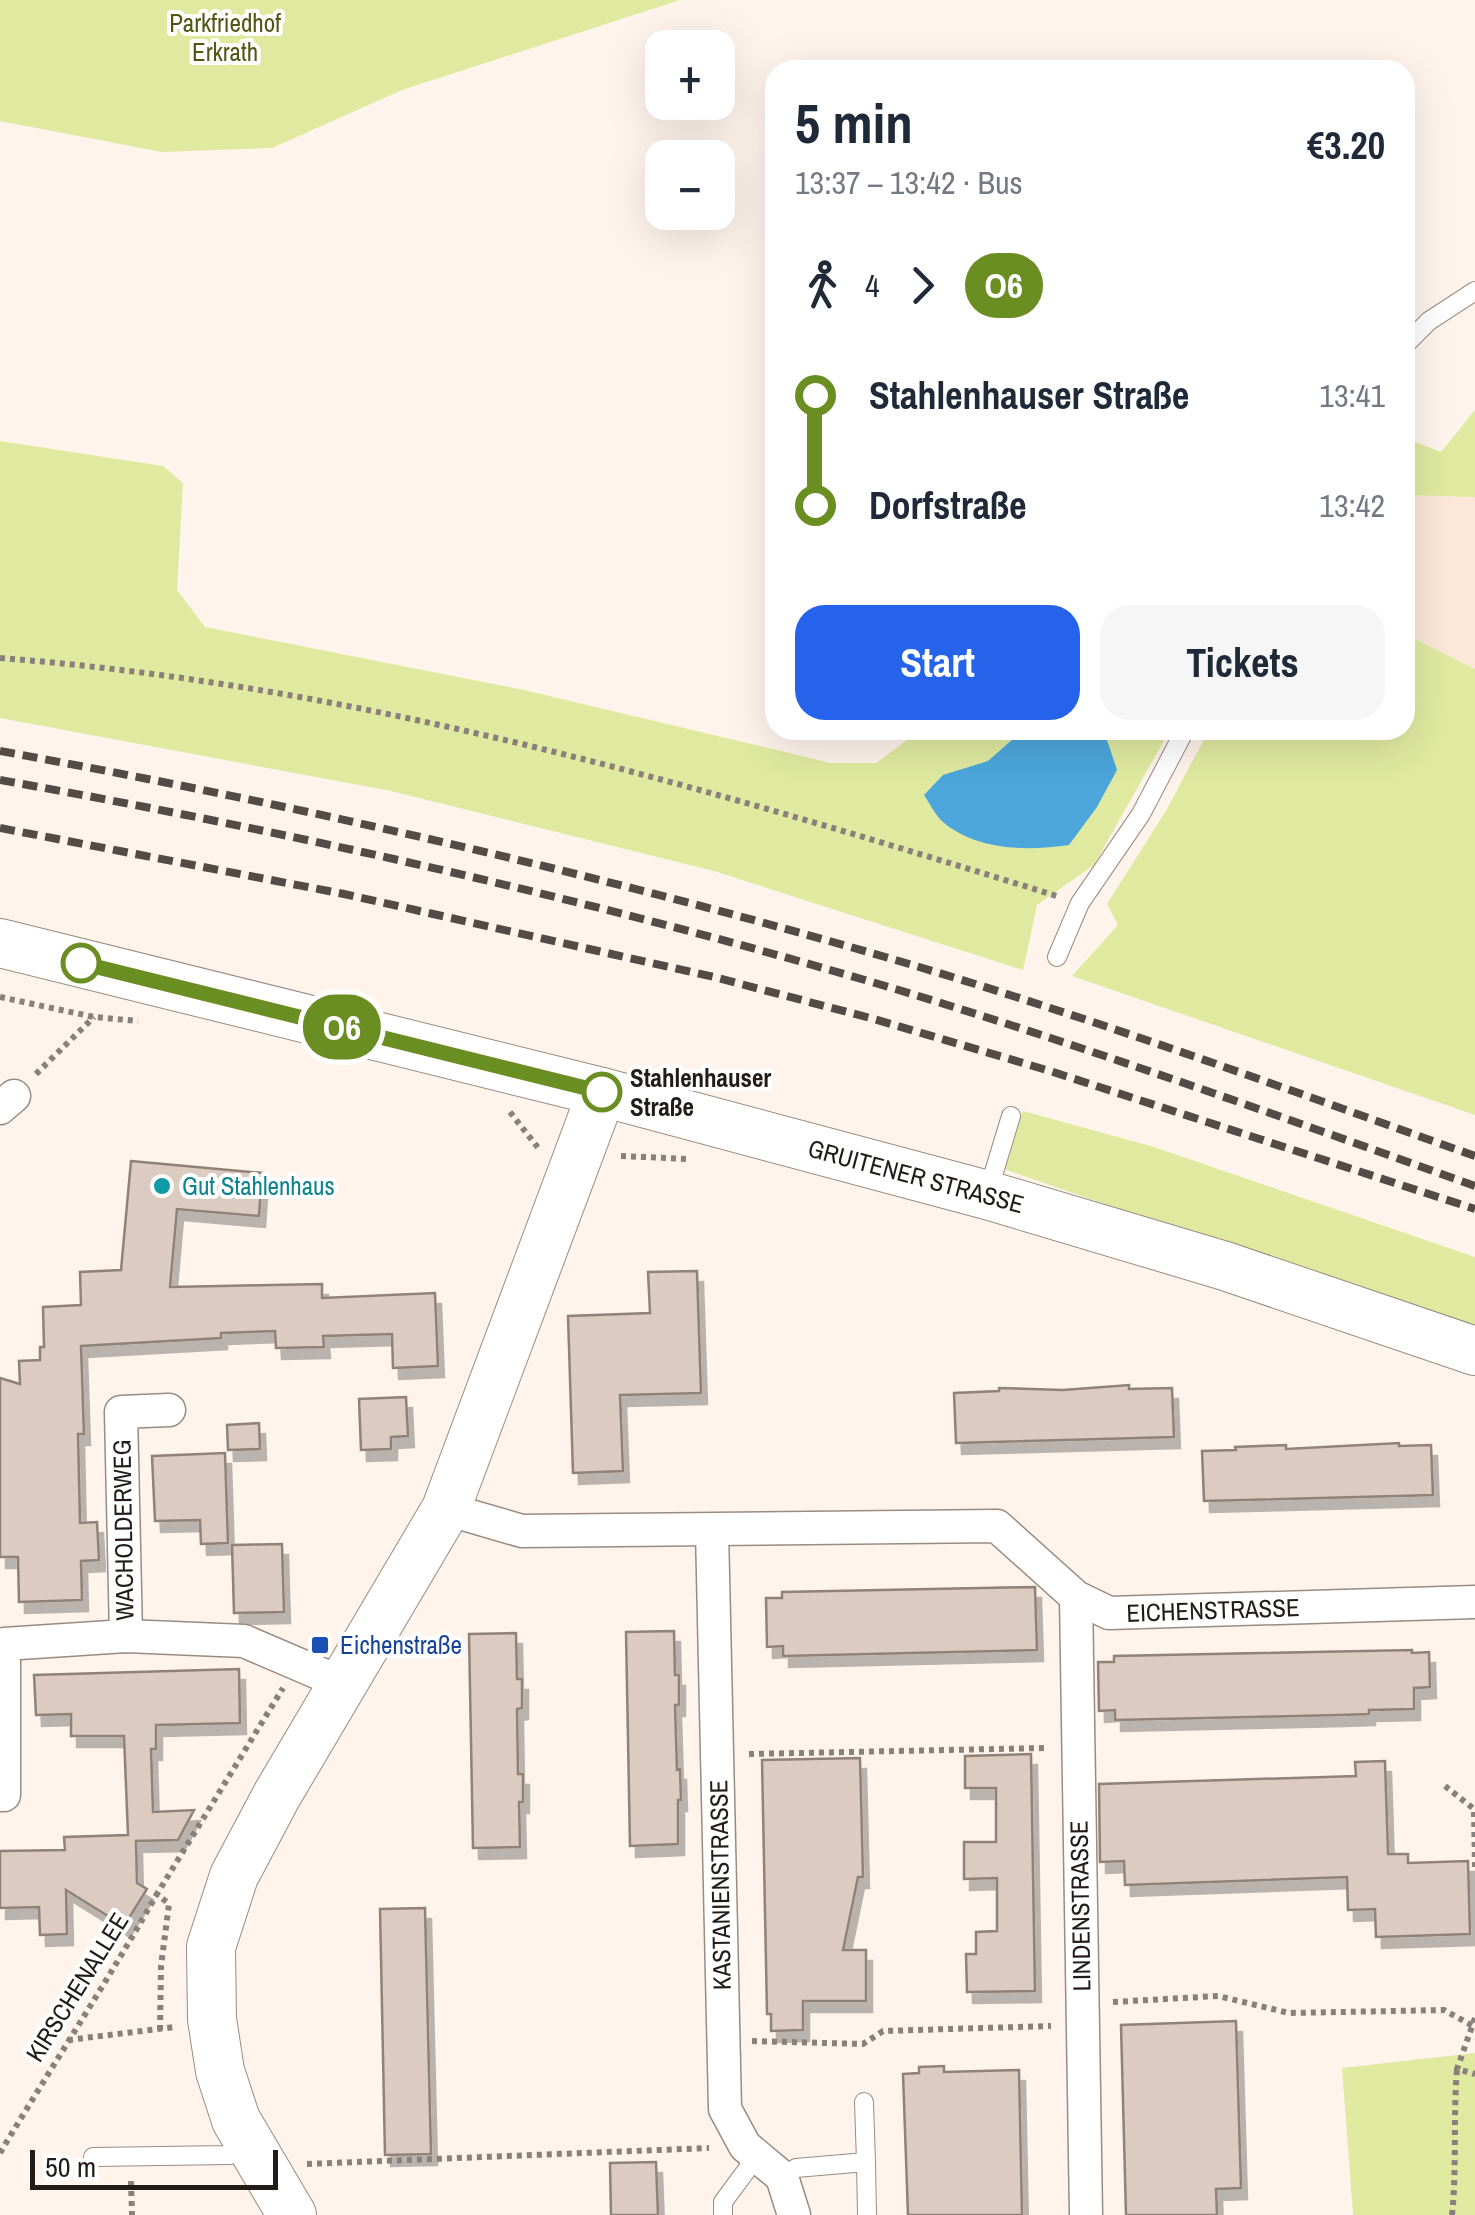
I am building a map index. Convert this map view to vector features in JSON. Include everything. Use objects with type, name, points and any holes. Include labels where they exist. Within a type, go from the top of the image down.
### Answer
[{"type":"main road","name":"GRUITENER STRASSE","points":[[0,942],[602,1092],[987,1195],[1225,1266],[1475,1351]]},
{"type":"main road","points":[[270,2178],[236,2120],[220,2070],[212,2019],[210,1947],[234,1876],[276,1795],[446,1508],[602,1092]]},
{"type":"street","name":"WACHOLDERWEG","points":[[126,1636],[120,1412],[169,1410]]},
{"type":"street","name":"EICHENSTRASSE","points":[[446,1508],[522,1531],[996,1526],[1076,1597],[1110,1613],[1475,1602]]},
{"type":"street","name":"KASTANIENSTRASSE","points":[[712,1530],[725,2109],[794,2215]]},
{"type":"street","name":"LINDENSTRASSE","points":[[1076,1597],[1089,2015],[1086,2215]]},
{"type":"street","name":"WACHOLDERWEG","points":[[0,1795],[4,1795],[4,1644],[126,1636],[244,1641],[342,1683]]},
{"type":"lane","points":[[1415,335],[1429,321],[1475,291]]},
{"type":"lane","points":[[1056,957],[1080,903],[1140,814],[1179,740]]},
{"type":"lane","points":[[987,1195],[1012,1116]]},
{"type":"lane","points":[[864,2102],[867,2215]]},
{"type":"lane","points":[[93,2157],[230,2155],[270,2178]]},
{"type":"lane","points":[[723,2215],[722,2202],[761,2160],[796,2168],[866,2162]]},
{"type":"path","points":[[0,658],[224,682],[420,718],[761,805],[1080,903]]},
{"type":"path","points":[[7,1102],[94,1016]]},
{"type":"path","points":[[718,1754],[1078,1747]]},
{"type":"path","points":[[1445,1786],[1474,1809],[1475,1870]]},
{"type":"path","name":"KIRSCHENALLEE","points":[[0,2153],[67,2040],[104,1989],[157,1894]]},
{"type":"path","points":[[723,2041],[863,2044],[884,2031],[1089,2015],[1218,1996],[1289,2013],[1444,2010],[1474,2027]]},
{"type":"path","points":[[1452,2215],[1457,2070],[1475,2018]]},
{"type":"path","points":[[67,2040],[160,2030]]},
{"type":"path","points":[[1457,2070],[1475,2074]]},
{"type":"path","points":[[130,2156],[132,2215]]},
{"type":"path","points":[[270,2178],[284,2164],[761,2160]]},
{"type":"shaded area","points":[[1415,495],[1475,497],[1475,669],[1415,639]]},
{"type":"green space","name":"Parkfriedhof Erkrath","points":[[0,0],[680,0],[402,90],[272,148],[162,152],[0,121]]},
{"type":"green space","points":[[1475,410],[1475,497],[1415,495],[1415,442],[1441,452]]},
{"type":"green space","points":[[0,441],[163,466],[183,483],[177,590],[205,627],[524,690],[831,763],[876,763],[907,740],[1164,740],[1094,865],[1037,905],[1023,970],[714,871],[391,791],[0,718]]},
{"type":"green space","points":[[1415,639],[1475,669],[1475,1115],[1072,976],[1118,925],[1107,904],[1167,809],[1204,740],[1415,740]]},
{"type":"green space","points":[[1023,1111],[1154,1147],[1475,1257],[1475,1333],[1004,1169]]},
{"type":"green space","points":[[1475,2053],[1475,2215],[1353,2215],[1342,2068]]},
{"type":"water","points":[[1012,740],[1107,740],[1117,770],[1097,807],[1069,845],[1003,847],[956,832],[935,813],[924,795],[943,775],[988,761]]},
{"type":"building","points":[[131,1161],[262,1173],[259,1216],[177,1209],[170,1287],[322,1284],[322,1298],[435,1293],[438,1366],[393,1368],[392,1334],[323,1336],[324,1347],[276,1348],[275,1331],[81,1346],[84,1434],[78,1434],[80,1523],[97,1522],[99,1560],[81,1561],[82,1600],[19,1602],[18,1557],[0,1557],[0,1378],[20,1384],[19,1361],[40,1360],[40,1347],[44,1347],[43,1307],[81,1305],[80,1272],[121,1270]]},
{"type":"building","points":[[697,1271],[701,1393],[620,1395],[623,1471],[573,1473],[568,1316],[650,1313],[648,1272]]},
{"type":"building","points":[[1129,1385],[1129,1389],[1172,1388],[1174,1437],[956,1443],[954,1393]]},
{"type":"building","points":[[406,1397],[408,1436],[391,1437],[391,1449],[361,1450],[359,1399]]},
{"type":"building","points":[[259,1423],[260,1449],[228,1450],[227,1425]]},
{"type":"building","points":[[1431,1445],[1433,1495],[1204,1501],[1202,1451]]},
{"type":"building","points":[[225,1453],[228,1543],[201,1544],[200,1520],[155,1521],[152,1456]]},
{"type":"building","points":[[282,1544],[284,1612],[234,1613],[232,1545]]},
{"type":"building","points":[[1035,1587],[1037,1650],[783,1656],[783,1646],[767,1647],[766,1598],[782,1598],[782,1592]]},
{"type":"building","points":[[674,1631],[675,1675],[679,1675],[679,1705],[675,1705],[681,1800],[678,1844],[630,1846],[626,1632]]},
{"type":"building","points":[[516,1633],[517,1679],[522,1679],[522,1708],[517,1709],[518,1774],[523,1774],[520,1847],[473,1848],[469,1634]]},
{"type":"building","points":[[1429,1652],[1430,1687],[1414,1688],[1414,1709],[1369,1710],[1369,1714],[1115,1720],[1115,1710],[1099,1711],[1098,1662],[1114,1662],[1114,1656]]},
{"type":"building","points":[[239,1669],[240,1723],[156,1725],[156,1749],[151,1749],[153,1812],[194,1810],[178,1840],[136,1841],[137,1883],[147,1889],[124,1926],[66,1890],[67,1934],[40,1935],[39,1907],[0,1908],[0,1851],[65,1850],[64,1837],[128,1835],[124,1736],[71,1736],[71,1714],[36,1715],[34,1675]]},
{"type":"building","points":[[1031,1754],[1035,1991],[967,1992],[966,1954],[976,1954],[976,1932],[997,1931],[997,1878],[964,1879],[964,1842],[996,1842],[996,1788],[965,1788],[965,1756]]},
{"type":"building","points":[[860,1758],[863,1877],[858,1877],[843,1950],[866,1950],[866,2001],[803,2001],[803,2030],[771,2031],[771,2014],[767,2014],[762,1760]]},
{"type":"building","points":[[1385,1761],[1388,1854],[1408,1854],[1408,1863],[1468,1861],[1470,1934],[1376,1937],[1375,1909],[1348,1910],[1347,1877],[1125,1885],[1124,1861],[1100,1862],[1099,1784],[1356,1776],[1355,1762]]},
{"type":"building","points":[[425,1908],[431,2154],[385,2155],[380,1909]]},
{"type":"building","points":[[1236,2021],[1241,2188],[1216,2189],[1217,2215],[1126,2215],[1121,2025]]},
{"type":"building","points":[[944,2066],[944,2072],[1019,2070],[1022,2215],[908,2215],[903,2074],[919,2073],[919,2067]]},
{"type":"building","points":[[656,2162],[658,2215],[611,2215],[610,2163]]},
{"type":"railway","points":[[0,751],[452,844],[788,930],[1044,1006],[1475,1156]]},
{"type":"railway","points":[[0,780],[337,846],[561,898],[783,957],[1039,1034],[1475,1186]]},
{"type":"railway","points":[[0,828],[344,894],[714,977],[1050,1071],[1475,1209]]},
{"type":"bus line","name":"O6","points":[[81,963],[602,1092]]},
{"type":"place","name":"Stahlenhauser Straße","points":[[602,1092]]},
{"type":"place","name":"Gut Stahlenhaus","points":[[162,1186]]},
{"type":"place","name":"Eichenstraße","points":[[320,1645]]}]
